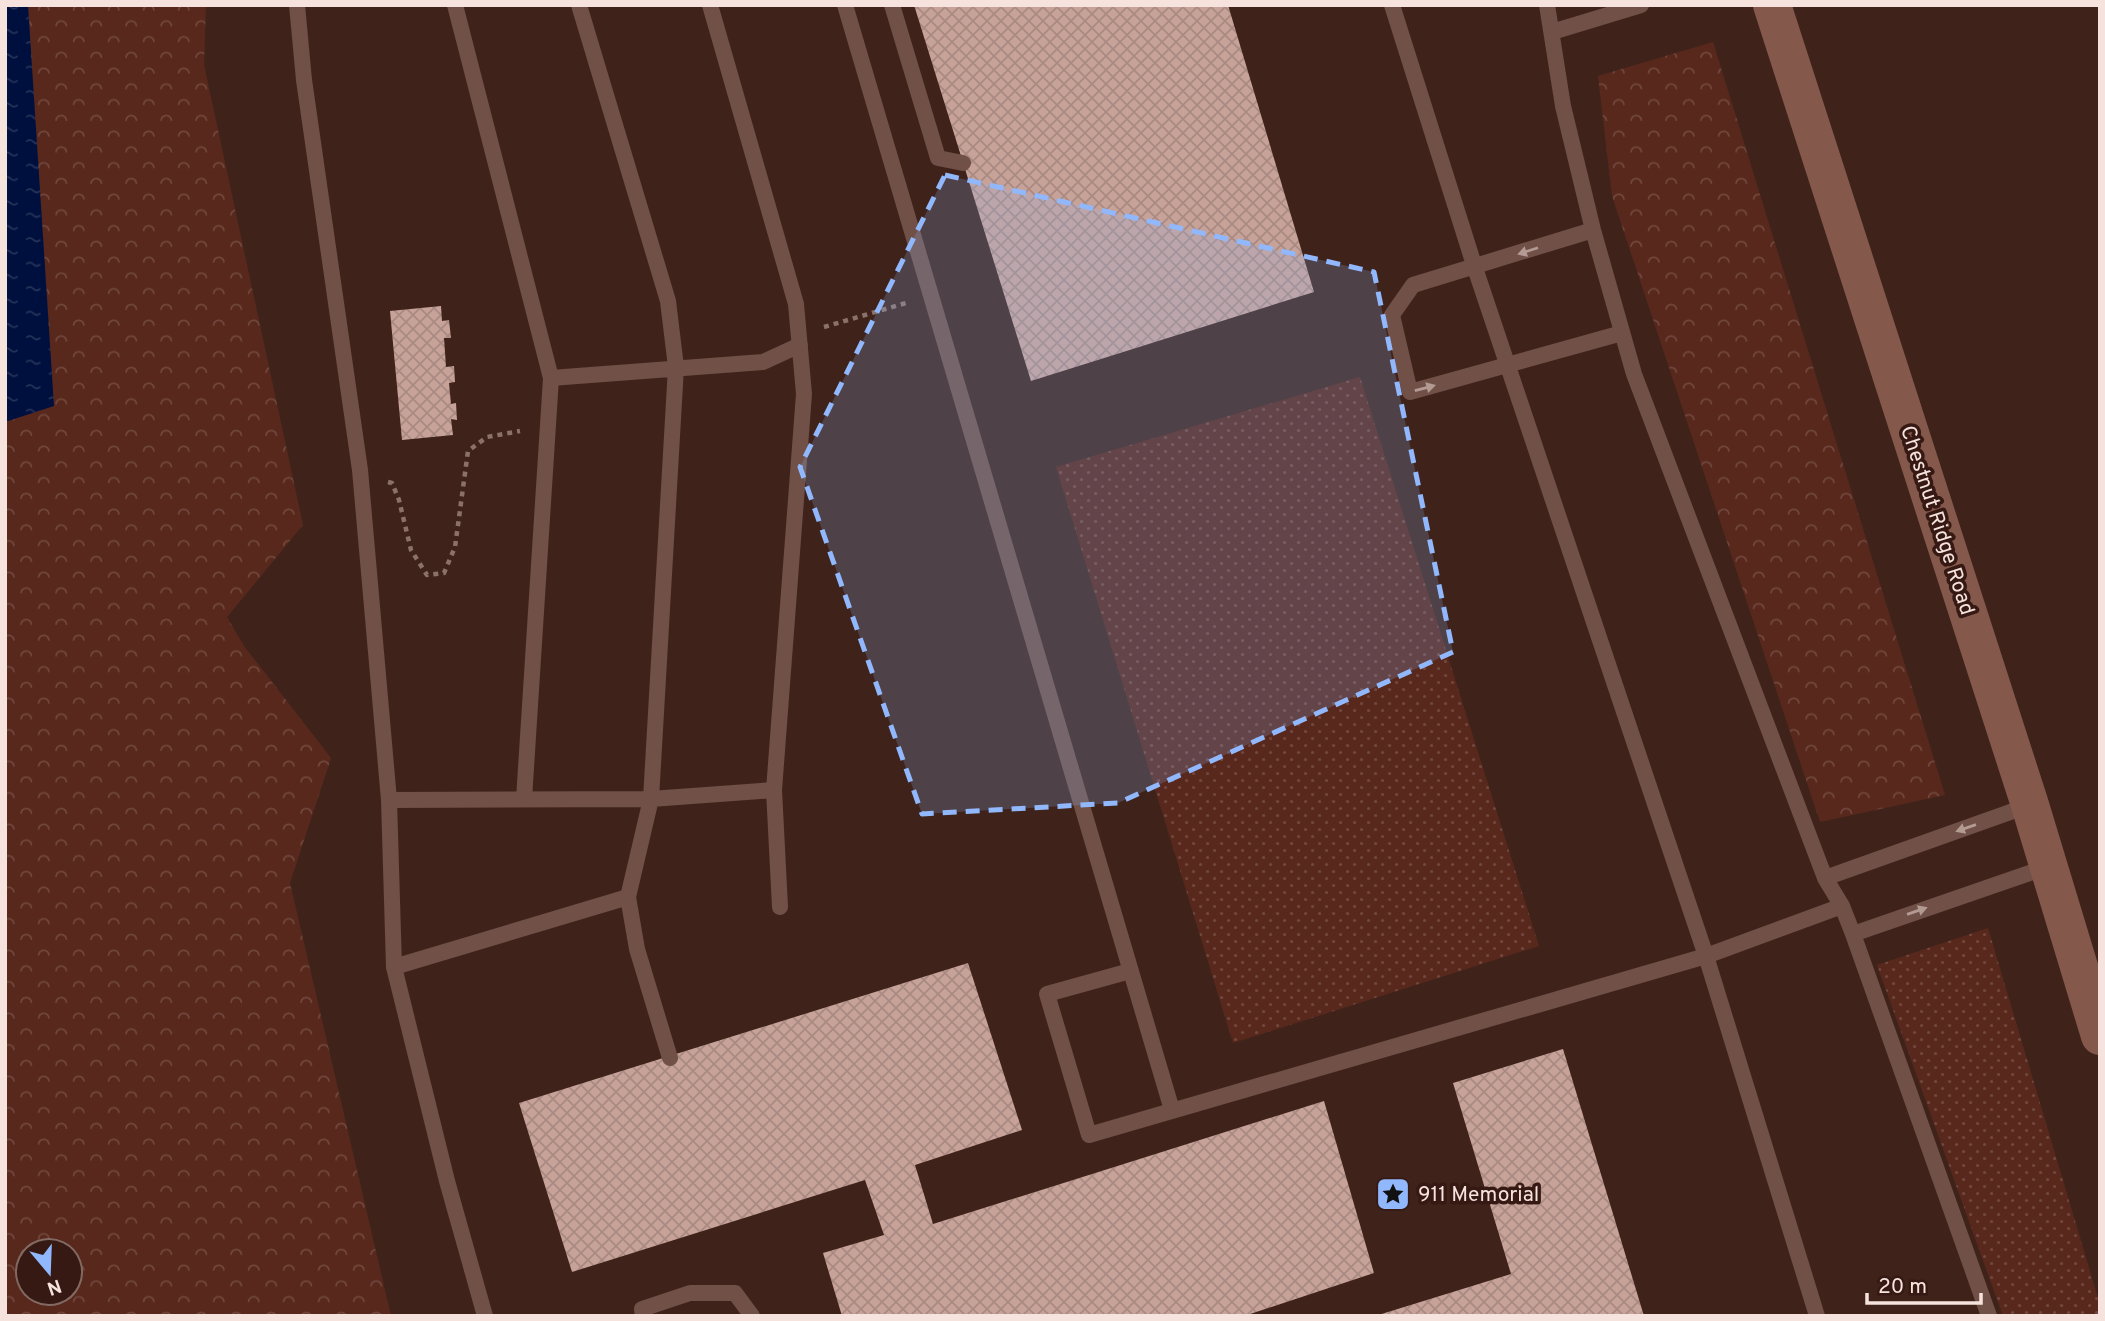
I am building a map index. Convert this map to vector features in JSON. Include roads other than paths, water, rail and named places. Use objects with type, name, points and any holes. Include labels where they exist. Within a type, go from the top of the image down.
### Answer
[{"type":"street","name":"Chestnut Ridge Road","points":[[1772,5],[2030,805],[2100,1036]]},
{"type":"lane","points":[[297,5],[304,80],[360,470],[389,800],[394,967],[447,1181],[485,1316]]},
{"type":"lane","points":[[455,5],[551,379],[524,799]]},
{"type":"lane","points":[[579,5],[668,301],[676,368],[652,799],[628,897],[637,949],[670,1058]]},
{"type":"lane","points":[[710,5],[796,304],[804,394],[774,790],[780,907]]},
{"type":"lane","points":[[845,5],[1172,1110]]},
{"type":"lane","points":[[892,5],[938,158],[963,163]]},
{"type":"lane","points":[[1392,5],[1475,268],[1706,956],[1817,1316]]},
{"type":"lane","points":[[1547,5],[1563,106],[1593,230],[1634,374],[1825,878],[1842,906],[1853,934],[1989,1316]]},
{"type":"lane","points":[[1552,32],[1641,5]]},
{"type":"lane","points":[[1593,230],[1413,285],[1392,315],[1410,392],[1622,333]]},
{"type":"lane","points":[[551,379],[763,362],[800,349]]},
{"type":"lane","points":[[389,800],[652,799],[774,790]]},
{"type":"lane","points":[[1825,878],[2030,805]]},
{"type":"lane","points":[[1853,934],[2047,867]]},
{"type":"lane","points":[[394,967],[628,897]]},
{"type":"lane","points":[[1130,971],[1047,994],[1089,1135],[1706,956],[1842,906]]},
{"type":"lane","points":[[643,1316],[642,1309],[690,1293],[735,1293],[752,1316]]},
{"type":"water","points":[[5,5],[28,5],[54,406],[5,422]]},
{"type":"place","name":"911 Memorial","points":[[1393,1194]]}]
